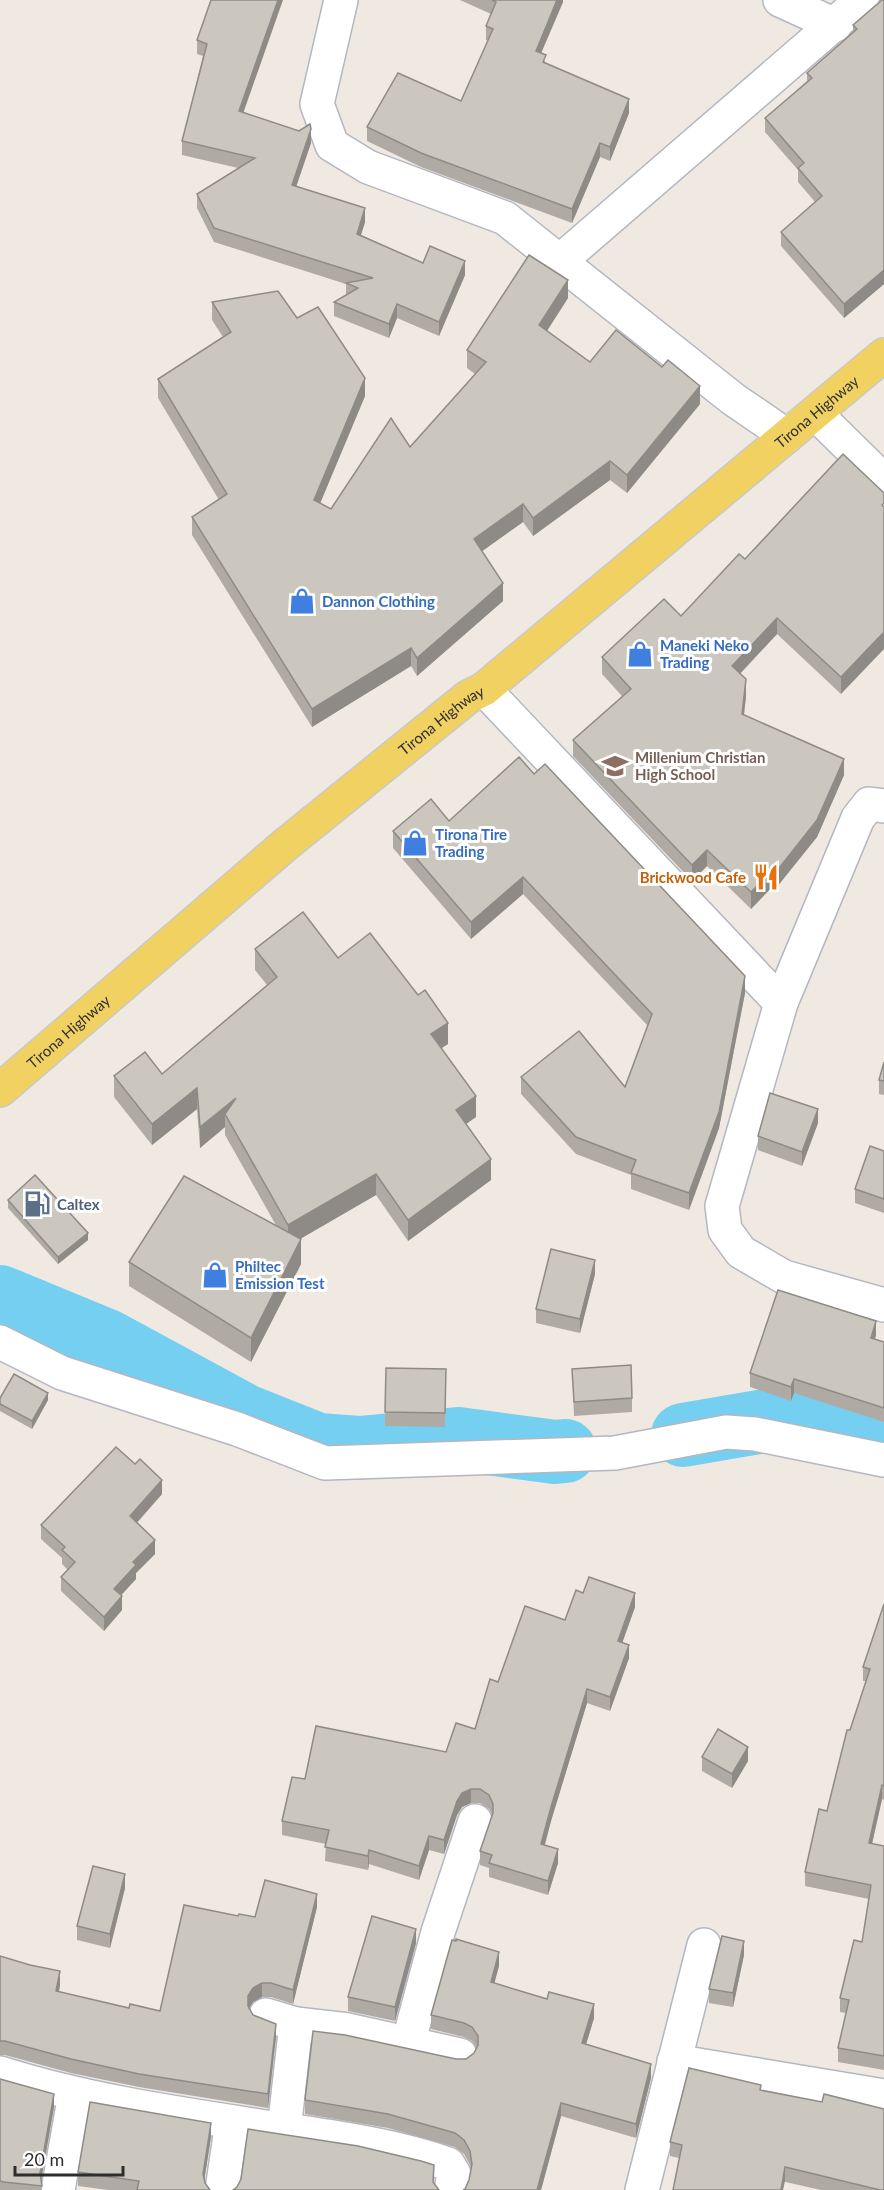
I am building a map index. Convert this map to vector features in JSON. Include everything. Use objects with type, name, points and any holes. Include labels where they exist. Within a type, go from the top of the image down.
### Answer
[{"type":"main road","name":"Tirona Highway","points":[[0,1090],[285,845],[468,697],[484,689],[884,355]]},
{"type":"street","points":[[341,0],[317,104],[333,145],[368,167],[505,218],[733,399],[787,436]]},
{"type":"street","points":[[780,0],[835,25]]},
{"type":"street","points":[[560,261],[862,0]]},
{"type":"street","points":[[815,413],[884,480]]},
{"type":"street","points":[[484,689],[781,1003]]},
{"type":"street","points":[[884,806],[868,804],[858,818],[781,1003],[722,1206],[725,1230],[741,1252],[784,1277],[884,1305]]},
{"type":"street","points":[[0,1342],[62,1373],[237,1429],[325,1464],[615,1453],[726,1432],[755,1434],[884,1460]]},
{"type":"street","points":[[408,2044],[438,1932],[475,1821]]},
{"type":"street","points":[[642,2190],[704,1945]]},
{"type":"street","points":[[284,2130],[281,2019],[348,2030],[460,2055]]},
{"type":"street","points":[[674,2061],[884,2096]]},
{"type":"street","points":[[0,2073],[75,2094],[232,2122],[372,2143],[448,2164],[454,2174],[451,2190]]},
{"type":"street","points":[[58,2190],[75,2094]]},
{"type":"street","points":[[222,2190],[232,2122]]},
{"type":"building","points":[[211,0],[278,0],[239,111],[299,131],[310,124],[311,129],[292,185],[365,208],[357,234],[423,263],[430,246],[465,261],[439,322],[397,304],[389,324],[334,302],[358,288],[346,283],[373,278],[214,228],[197,194],[255,158],[182,141],[207,44],[197,40]]},
{"type":"building","points":[[492,0],[557,0],[536,51],[546,55],[543,62],[629,99],[610,147],[600,143],[572,209],[421,153],[367,127],[398,73],[461,101],[493,29],[486,26],[496,2]]},
{"type":"building","points":[[884,0],[884,270],[844,304],[781,232],[822,196],[798,168],[804,163],[765,118],[812,78],[807,73],[857,29],[853,25]]},
{"type":"building","points":[[529,255],[568,280],[539,325],[590,362],[616,330],[662,367],[668,360],[700,386],[627,475],[610,461],[533,518],[523,504],[474,539],[503,583],[417,658],[411,648],[312,709],[192,517],[227,494],[158,379],[231,332],[212,302],[278,291],[297,318],[318,307],[365,378],[314,500],[331,509],[391,418],[410,447],[486,362],[467,350]]},
{"type":"building","points":[[843,454],[884,493],[882,505],[884,507],[884,632],[841,677],[777,618],[732,666],[746,679],[742,714],[844,759],[817,820],[776,872],[773,870],[751,892],[707,850],[692,865],[573,740],[631,689],[602,657],[664,599],[681,616],[739,554],[745,559]]},
{"type":"building","points":[[519,757],[534,774],[545,764],[745,976],[719,1112],[689,1193],[631,1173],[636,1160],[576,1137],[521,1077],[579,1031],[625,1087],[652,1014],[523,877],[471,922],[393,831],[431,799],[449,821]]},
{"type":"building","points":[[303,912],[338,958],[370,933],[418,995],[425,990],[448,1023],[431,1034],[476,1096],[456,1110],[491,1159],[408,1220],[376,1174],[288,1225],[225,1114],[236,1098],[200,1127],[197,1088],[152,1124],[114,1076],[145,1052],[162,1074],[277,977],[255,949]]},
{"type":"building","points":[[884,1062],[884,1081],[879,1080]]},
{"type":"building","points":[[770,1093],[818,1109],[802,1152],[758,1136]]},
{"type":"building","points":[[870,1146],[884,1151],[884,1199],[855,1189]]},
{"type":"building","points":[[35,1175],[88,1233],[58,1257],[8,1200]]},
{"type":"building","name":"Philtec Emission Test","points":[[184,1176],[301,1239],[251,1338],[129,1262]]},
{"type":"building","points":[[551,1249],[595,1260],[580,1319],[536,1309]]},
{"type":"building","points":[[778,1290],[876,1321],[871,1338],[884,1342],[884,1408],[794,1379],[791,1387],[750,1373]]},
{"type":"building","points":[[631,1365],[632,1398],[574,1402],[572,1369]]},
{"type":"building","points":[[386,1368],[446,1369],[445,1413],[385,1412]]},
{"type":"building","points":[[14,1374],[48,1393],[32,1421],[0,1404],[0,1398]]},
{"type":"building","points":[[116,1447],[135,1464],[140,1459],[162,1480],[130,1516],[155,1540],[133,1562],[136,1565],[114,1589],[122,1596],[104,1617],[61,1577],[75,1562],[62,1550],[65,1547],[41,1525]]},
{"type":"building","points":[[589,1577],[635,1593],[618,1641],[629,1645],[610,1697],[587,1689],[541,1844],[558,1849],[548,1881],[489,1863],[492,1855],[480,1851],[493,1813],[493,1804],[489,1795],[480,1789],[471,1789],[462,1793],[457,1801],[444,1840],[429,1836],[419,1866],[369,1850],[368,1856],[325,1847],[329,1830],[282,1821],[292,1777],[305,1779],[316,1726],[446,1752],[456,1723],[475,1729],[490,1679],[498,1682],[525,1606],[565,1620],[576,1590],[583,1593]]},
{"type":"building","points":[[884,1604],[884,1786],[882,1785],[869,1843],[884,1846],[884,2056],[838,2048],[849,2000],[840,1998],[854,1940],[862,1942],[871,1885],[805,1872],[819,1809],[827,1811],[847,1730],[850,1730],[870,1669],[863,1667]]},
{"type":"building","points":[[718,1729],[748,1747],[732,1774],[702,1757]]},
{"type":"building","points":[[93,1866],[125,1874],[110,1934],[77,1926]]},
{"type":"building","points":[[265,1880],[317,1894],[293,1990],[271,1983],[262,1983],[253,1988],[248,1996],[248,2006],[253,2015],[276,2024],[268,2094],[139,2074],[0,2041],[0,1956],[60,1971],[56,1991],[129,2008],[130,2004],[160,2011],[184,1905],[238,1916],[239,1914],[255,1917]]},
{"type":"building","points":[[372,1916],[416,1929],[395,2007],[348,1997]]},
{"type":"building","points":[[722,1936],[744,1941],[733,1993],[709,1989]]},
{"type":"building","points":[[456,1939],[499,1952],[491,1982],[547,1999],[549,1992],[594,2004],[582,2043],[651,2064],[636,2124],[561,2103],[537,2190],[463,2190],[469,2180],[472,2164],[470,2151],[464,2140],[455,2133],[388,2114],[305,2100],[313,2031],[345,2035],[456,2059],[466,2059],[474,2053],[478,2045],[478,2036],[472,2027],[431,2015],[452,1940],[456,1941]]},
{"type":"building","points":[[689,2068],[761,2085],[760,2090],[822,2102],[824,2094],[884,2109],[884,2190],[785,2167],[781,2190],[673,2190],[682,2145],[670,2142]]},
{"type":"building","points":[[0,2079],[54,2094],[40,2173],[42,2186],[0,2181]]},
{"type":"building","points":[[90,2102],[211,2123],[203,2174],[210,2190],[137,2190],[139,2181],[78,2172]]},
{"type":"building","points":[[248,2129],[358,2146],[434,2165],[433,2182],[439,2190],[233,2190],[241,2179]]},
{"type":"waterway","points":[[0,1297],[107,1341],[245,1416],[318,1445],[359,1448],[458,1439],[555,1452],[565,1451]]},
{"type":"waterway","points":[[683,1435],[800,1415],[884,1433]]},
{"type":"place","name":"Dannon Clothing","points":[[302,601]]},
{"type":"place","name":"Maneki Neko Trading","points":[[640,654]]},
{"type":"place","name":"Millenium Christian High School","points":[[615,766]]},
{"type":"place","name":"Tirona Tire Trading","points":[[415,843]]},
{"type":"place","name":"Brickwood Cafe","points":[[766,877]]},
{"type":"place","name":"Caltex","points":[[37,1204]]},
{"type":"place","name":"Philtec Emission Test","points":[[215,1275]]}]
